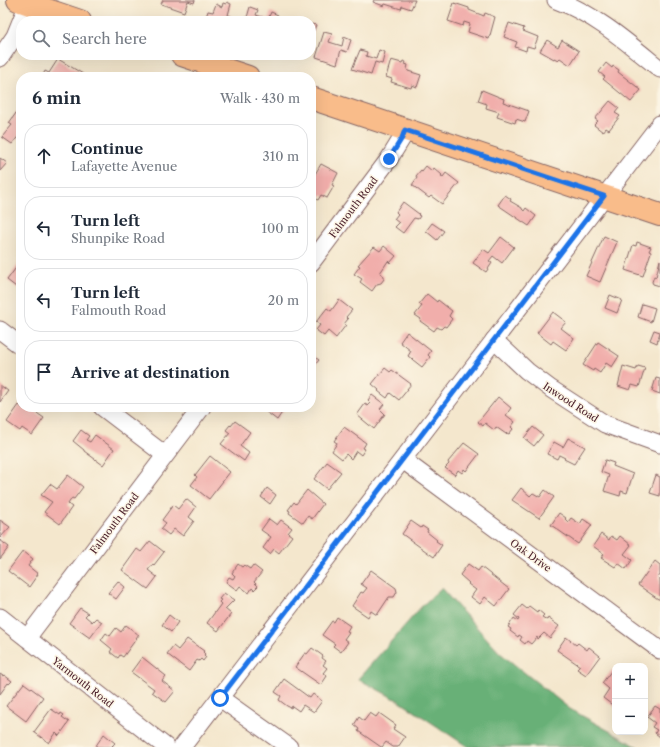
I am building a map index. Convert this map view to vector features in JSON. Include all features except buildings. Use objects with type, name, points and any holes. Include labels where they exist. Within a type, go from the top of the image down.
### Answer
[{"type":"main road","points":[[23,2],[65,16]]},
{"type":"main road","points":[[197,60],[233,72]]},
{"type":"main road","points":[[316,100],[660,215]]},
{"type":"street","points":[[556,0],[584,12],[636,49],[660,69]]},
{"type":"street","points":[[20,16],[23,2]]},
{"type":"street","points":[[0,58],[15,36],[16,32]]},
{"type":"street","points":[[182,747],[660,124]]},
{"type":"street","name":"Falmouth Road","points":[[316,256],[389,159],[402,138],[405,130]]},
{"type":"street","points":[[0,330],[16,342]]},
{"type":"street","name":"Inwood Road","points":[[494,340],[527,371],[551,389],[605,424],[660,444]]},
{"type":"street","points":[[109,412],[165,455]]},
{"type":"street","name":"Falmouth Road","points":[[27,638],[198,412]]},
{"type":"street","name":"Oak Drive","points":[[403,460],[660,650]]},
{"type":"street","name":"Yarmouth Road","points":[[0,617],[166,747]]},
{"type":"street","points":[[220,698],[289,747]]},
{"type":"green space","points":[[441,588],[500,653],[570,709],[612,732],[612,735],[617,735],[638,747],[468,747],[399,701],[358,679],[422,606]]},
{"type":"route","points":[[220,698],[604,196],[405,130],[402,138],[389,159]]}]
